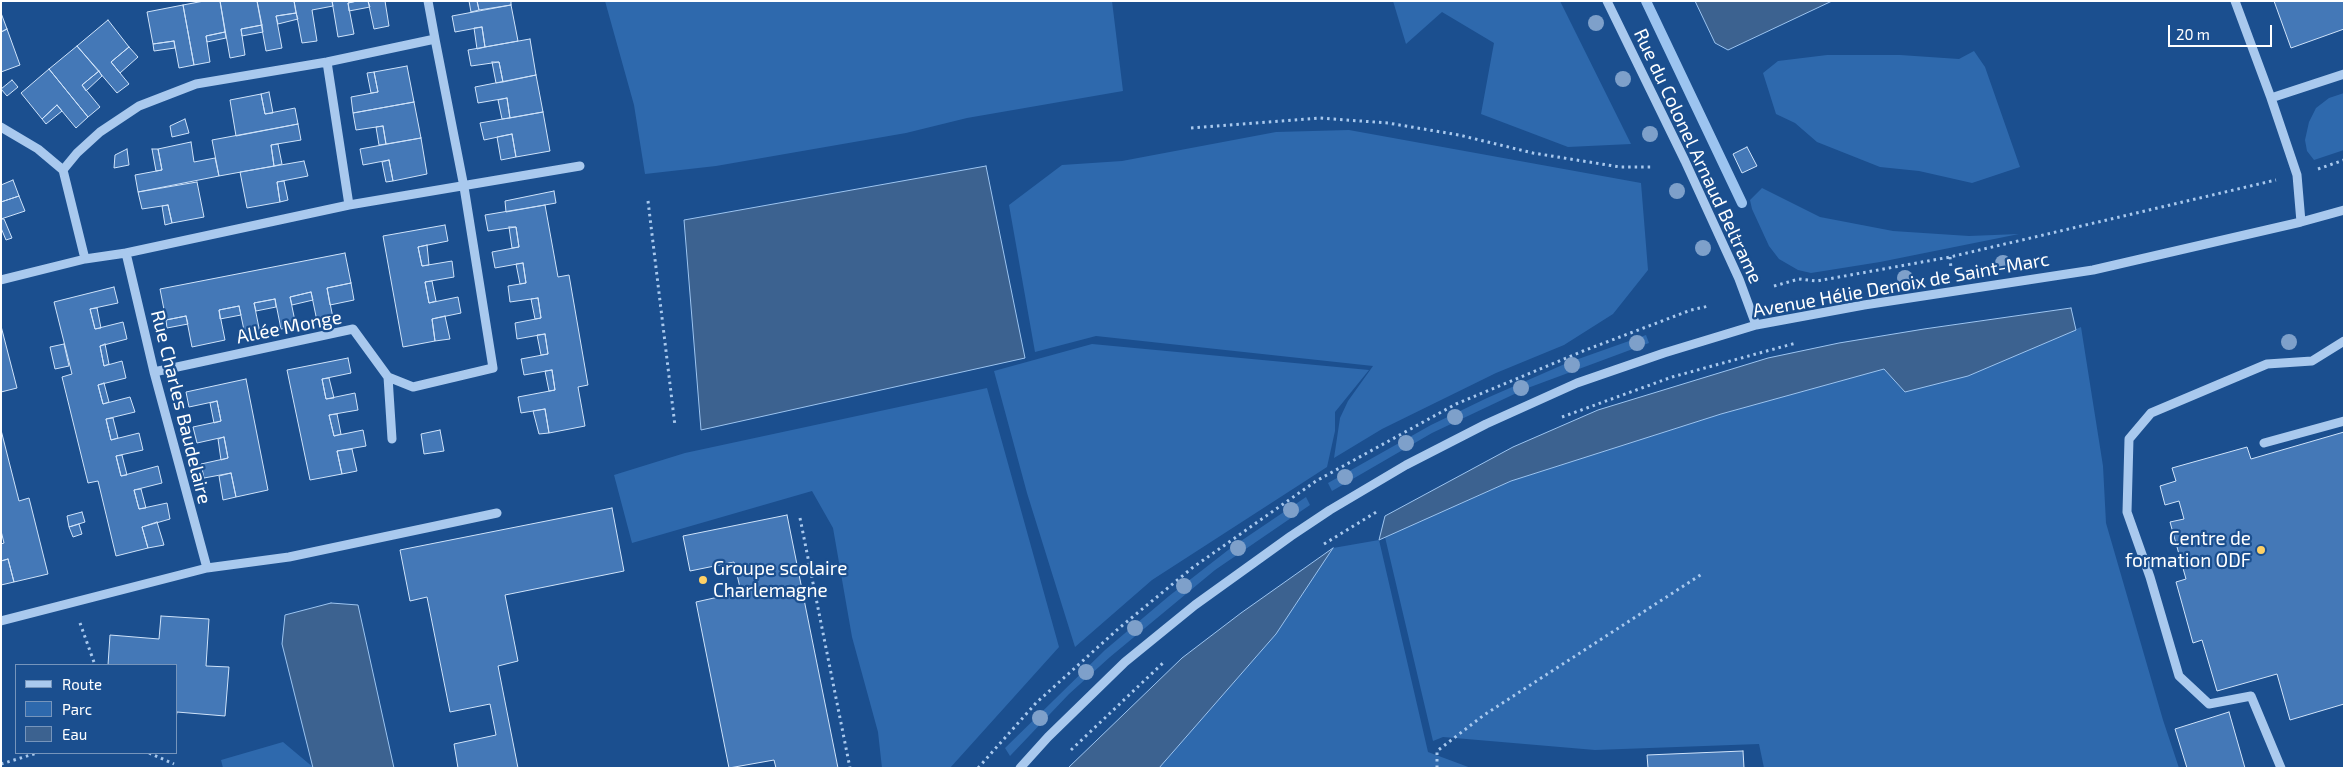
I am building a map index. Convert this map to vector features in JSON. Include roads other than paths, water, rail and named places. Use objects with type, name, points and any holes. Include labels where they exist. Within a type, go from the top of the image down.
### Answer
[{"type":"street","points":[[392,439],[388,377],[413,387],[493,368],[464,188],[428,1]]},
{"type":"street","name":"Rue du Colonel Arnaud Beltrame","points":[[1607,1],[1689,170],[1739,279],[1756,325]]},
{"type":"street","points":[[2235,1],[2271,98],[2296,175],[2301,222]]},
{"type":"street","points":[[63,170],[76,153],[100,132],[139,106],[196,84],[328,62],[436,39]]},
{"type":"street","points":[[328,62],[349,206]]},
{"type":"street","points":[[2271,98],[2344,74]]},
{"type":"street","points":[[1,127],[38,149],[63,170],[85,259]]},
{"type":"street","points":[[1,280],[85,259],[126,253],[349,206],[464,188],[580,166]]},
{"type":"street","name":"Avenue Hélie Denoix de Saint-Marc","points":[[1020,768],[1048,736],[1125,662],[1195,604],[1330,510],[1406,465],[1477,429],[1577,383],[1664,353],[1756,325],[1864,304],[2093,270],[2301,222],[2344,210]]},
{"type":"street","name":"Rue Charles Baudelaire","points":[[126,253],[154,372],[207,568]]},
{"type":"street","name":"Allée Monge","points":[[154,372],[353,329],[388,377]]},
{"type":"street","points":[[2281,768],[2251,696],[2210,704],[2179,676],[2150,577],[2127,512],[2128,439],[2151,413],[2267,364],[2312,361],[2344,340]]},
{"type":"street","points":[[2264,443],[2344,421]]},
{"type":"street","points":[[1,621],[207,568],[289,557],[497,513]]},
{"type":"water","points":[[1695,1],[1832,1],[1728,50],[1715,43]]},
{"type":"water","points":[[986,166],[1025,358],[701,430],[684,220]]},
{"type":"water","points":[[2071,308],[2076,330],[1968,376],[1905,392],[1884,369],[1721,414],[1511,481],[1379,540],[1385,516],[1513,447],[1598,410],[1768,358],[1839,343]]},
{"type":"water","points":[[1333,548],[1276,634],[1159,768],[1068,768],[1182,658],[1241,613]]},
{"type":"water","points":[[331,603],[358,605],[394,768],[313,768],[282,644],[285,615]]},
{"type":"waterway","points":[[1646,1],[1742,203]]},
{"type":"place","name":"Centre de formation ODF","points":[[2261,550]]},
{"type":"place","name":"Groupe scolaire Charlemagne","points":[[703,580]]}]
